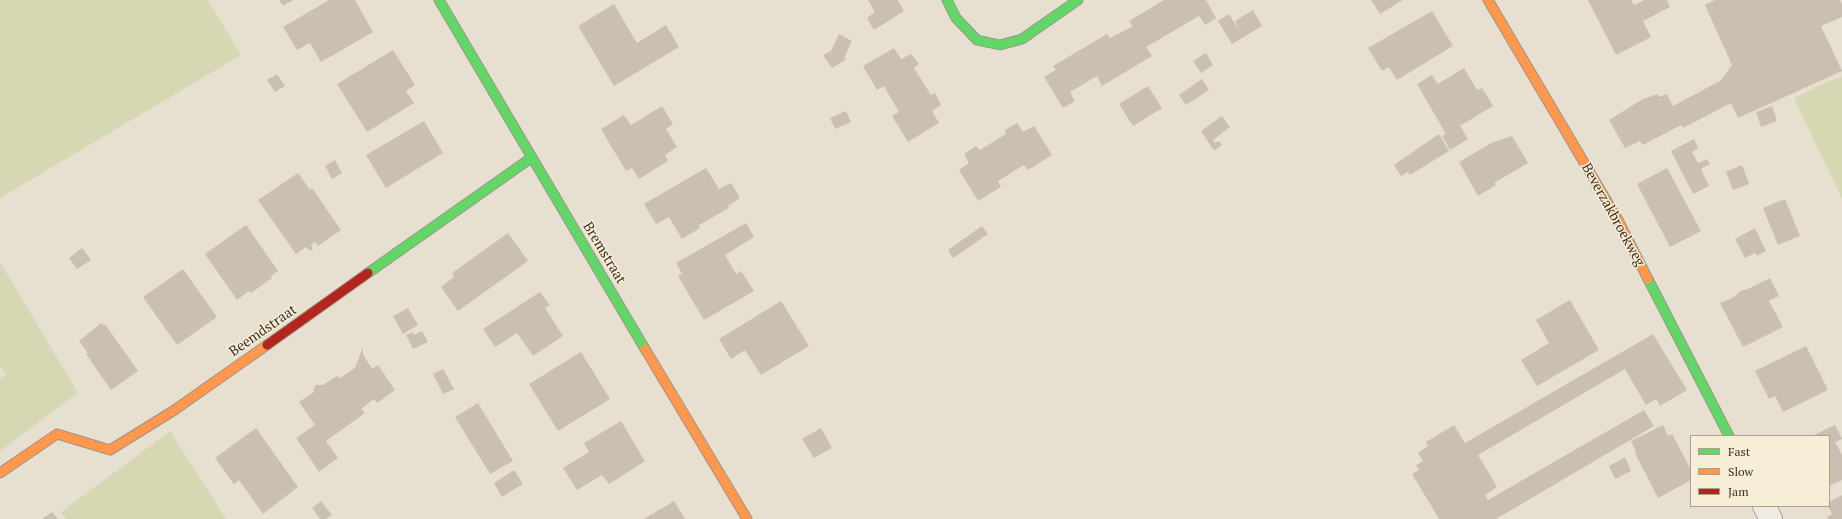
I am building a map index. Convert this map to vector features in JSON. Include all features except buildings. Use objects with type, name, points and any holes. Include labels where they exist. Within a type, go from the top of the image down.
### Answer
[{"type":"street","name":"Bremstraat","points":[[439,0],[747,519]]},
{"type":"street","points":[[947,0],[956,18],[978,40],[1000,45],[1022,39],[1078,0]]},
{"type":"street","name":"Beverzakbroekweg","points":[[1488,0],[1618,220],[1728,435]]},
{"type":"street","name":"Beemdstraat","points":[[0,473],[57,434],[110,450],[173,411],[532,158]]},
{"type":"street","points":[[1765,507],[1771,519]]},
{"type":"green space","points":[[0,0],[208,0],[241,55],[0,198]]},
{"type":"green space","points":[[1842,77],[1842,199],[1794,98],[1829,81]]},
{"type":"green space","points":[[0,262],[78,393],[0,451],[0,379],[6,374],[0,366]]},
{"type":"green space","points":[[170,431],[226,519],[66,519],[61,512]]},
{"type":"traffic: fast","points":[[439,0],[645,349]]},
{"type":"traffic: fast","points":[[947,0],[956,18],[977,40],[1000,45],[1022,39],[1078,0]]},
{"type":"traffic: fast","points":[[368,273],[531,158]]},
{"type":"traffic: fast","points":[[1648,279],[1728,435]]},
{"type":"traffic: slow","points":[[1488,0],[1618,220],[1648,279]]},
{"type":"traffic: slow","points":[[0,473],[57,434],[110,450],[173,411],[267,345]]},
{"type":"traffic: slow","points":[[645,349],[747,519]]},
{"type":"traffic: jam","points":[[267,345],[368,273]]}]
